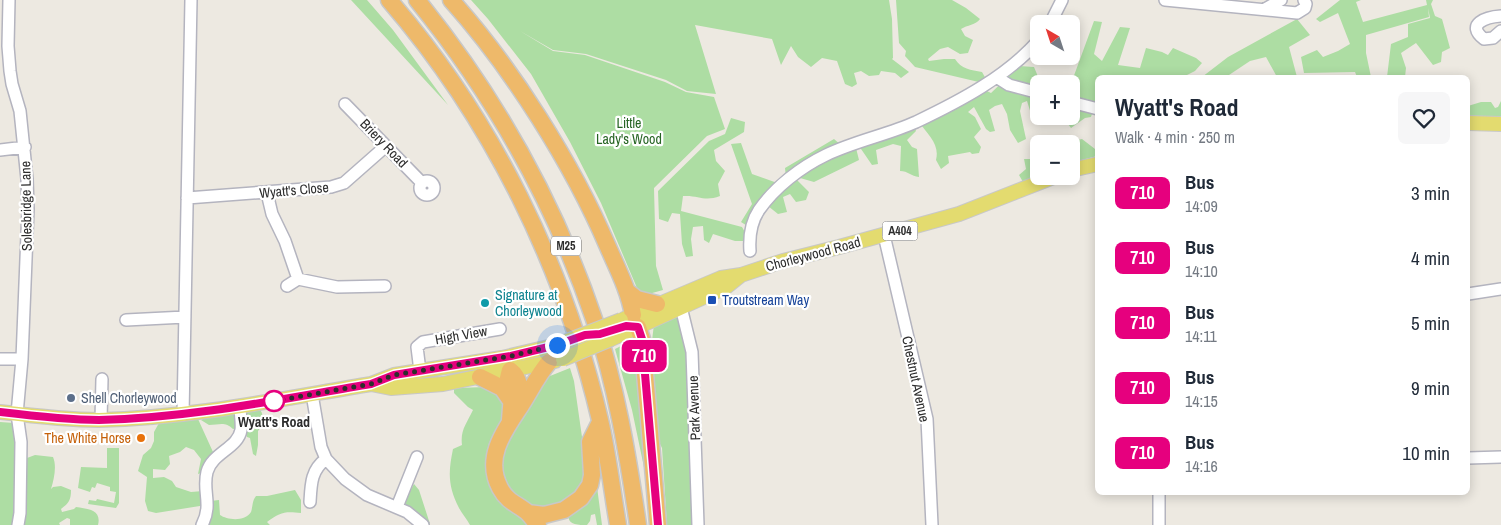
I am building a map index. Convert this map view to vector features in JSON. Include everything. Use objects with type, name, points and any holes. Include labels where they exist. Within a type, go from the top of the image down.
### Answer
[{"type":"highway","name":"M25","points":[[388,0],[429,50],[472,110],[524,207],[559,287],[585,366],[600,422],[618,525]]},
{"type":"highway","name":"M25","points":[[417,0],[466,63],[492,103],[531,172],[562,236],[594,319],[608,368],[626,451],[638,525]]},
{"type":"highway","points":[[451,0],[483,38],[507,71],[561,156],[598,223],[628,292],[636,299],[663,302]]},
{"type":"highway","points":[[628,292],[623,326],[642,339],[658,525]]},
{"type":"highway","points":[[514,410],[538,374],[556,360]]},
{"type":"highway","points":[[510,370],[516,376],[521,395],[495,452],[494,469],[499,487],[506,497],[533,519],[560,512],[574,505],[590,485],[592,475],[590,442],[600,422]]},
{"type":"highway","points":[[480,377],[502,388],[514,410]]},
{"type":"main road","points":[[1470,124],[1501,124]]},
{"type":"main road","points":[[1080,169],[1095,167]]},
{"type":"main road","name":"Chorleywood Road","points":[[741,275],[782,261],[959,214],[1033,185]]},
{"type":"main road","name":"A404","points":[[371,384],[391,388],[404,388],[443,384],[556,360],[623,326],[663,302],[721,278],[741,275]]},
{"type":"main road","name":"A404","points":[[0,412],[65,419],[101,420],[183,415],[371,384],[394,375],[519,355],[585,335],[623,326],[681,307],[726,287],[741,275]]},
{"type":"main road","points":[[464,365],[503,366],[510,370],[514,360],[519,355]]},
{"type":"street","name":"Solesbridge Lane","points":[[9,0],[4,46],[20,111],[25,147],[28,209],[22,359],[17,414],[21,442],[20,512],[18,525]]},
{"type":"street","points":[[183,415],[190,0]]},
{"type":"street","points":[[1054,15],[1062,0]]},
{"type":"street","points":[[1165,0],[1297,13],[1305,8],[1304,0]]},
{"type":"street","points":[[1263,10],[1281,0]]},
{"type":"street","points":[[1501,16],[1484,18],[1478,22],[1476,29],[1478,35],[1484,39],[1493,38],[1501,31]]},
{"type":"street","points":[[750,250],[749,236],[758,212],[776,191],[795,174],[826,155],[915,122],[998,78],[1030,50]]},
{"type":"street","points":[[998,78],[1009,85],[1030,91]]},
{"type":"street","name":"Briery Road","points":[[345,104],[422,183]]},
{"type":"street","points":[[1080,104],[1095,108]]},
{"type":"street","name":"Wyatt's Close","points":[[186,198],[331,187],[344,183],[386,146]]},
{"type":"street","points":[[0,150],[25,147]]},
{"type":"street","points":[[267,193],[272,214],[285,241],[298,279]]},
{"type":"street","name":"Chestnut Avenue","points":[[884,235],[927,419],[932,525]]},
{"type":"street","points":[[287,286],[298,279],[337,287],[385,286]]},
{"type":"street","points":[[1470,294],[1501,289]]},
{"type":"street","points":[[663,302],[681,307],[686,292]]},
{"type":"street","name":"Park Avenue","points":[[681,307],[692,352],[698,525]]},
{"type":"street","points":[[126,320],[185,317]]},
{"type":"street","name":"High View","points":[[420,371],[417,347],[423,342],[500,329]]},
{"type":"street","points":[[0,359],[22,359]]},
{"type":"street","points":[[404,388],[415,380],[420,371],[427,380],[443,384]]},
{"type":"street","points":[[101,420],[102,380]]},
{"type":"street","points":[[312,394],[321,447],[326,459],[345,478],[367,495],[397,507],[413,516],[423,525]]},
{"type":"street","points":[[202,525],[208,506],[207,472],[211,462],[239,436],[241,429],[240,406]]},
{"type":"street","points":[[397,507],[417,457]]},
{"type":"street","points":[[1470,458],[1501,457]]},
{"type":"street","points":[[309,499],[313,473],[319,463],[326,459]]},
{"type":"street","points":[[1159,495],[1159,525]]},
{"type":"green space","points":[[351,0],[367,0],[393,30],[448,105]]},
{"type":"green space","name":"Little Lady's Wood","points":[[471,0],[889,0],[892,19],[892,59],[909,72],[901,78],[895,73],[881,71],[879,75],[869,76],[861,71],[854,73],[857,84],[852,87],[845,84],[837,61],[822,58],[811,67],[798,57],[791,46],[781,65],[772,39],[695,25],[716,94],[687,91],[666,80],[586,54],[553,50],[520,31],[553,51],[585,55],[665,82],[686,92],[714,97],[725,129],[707,136],[654,188],[656,266],[663,290],[645,295],[637,288],[601,203],[570,142],[531,74]]},
{"type":"green space","points":[[896,0],[952,0],[980,19],[976,23],[961,29],[965,36],[973,40],[968,53],[960,54],[948,47],[940,49],[928,59],[929,61],[955,59],[963,67],[982,72],[986,79],[983,83],[915,67],[905,56],[906,51],[899,43]]},
{"type":"green space","points":[[1340,0],[1361,0],[1356,2],[1363,22],[1427,5],[1426,0],[1433,0],[1431,4],[1435,16],[1442,19],[1450,48],[1442,52],[1441,62],[1433,65],[1416,43],[1401,53],[1406,68],[1405,75],[1387,75],[1391,44],[1408,37],[1408,24],[1430,18],[1428,8],[1429,17],[1366,35],[1366,53],[1371,75],[1356,75],[1355,72],[1304,73],[1301,57],[1317,50],[1323,57],[1350,44],[1338,13],[1320,22],[1316,19]]},
{"type":"green space","points":[[1297,19],[1310,35],[1289,47],[1296,75],[1276,75],[1266,57],[1250,61],[1229,75],[1205,75],[1228,57]]},
{"type":"green space","points":[[1094,21],[1102,22],[1094,54],[1102,61],[1120,27],[1130,28],[1118,65],[1140,68],[1146,48],[1168,55],[1173,48],[1196,58],[1202,63],[1195,71],[1187,75],[1095,75],[1095,112],[1093,111],[1091,117],[1080,122],[1080,75],[1074,75],[1078,65],[1080,65],[1080,59]]},
{"type":"green space","points":[[1019,66],[1034,67],[1037,75],[1030,75],[1030,111],[1027,101],[1022,103],[1020,111],[1026,139],[1018,143],[1010,130],[1007,114],[1002,104],[989,110],[995,131],[990,132],[986,129],[974,107],[968,112],[975,117],[981,129],[974,137],[981,147],[979,153],[972,154],[970,152],[948,156],[949,163],[941,169],[936,160],[935,144],[919,122],[985,90],[991,93]]},
{"type":"green space","points":[[1501,101],[1501,122],[1470,121],[1470,105],[1481,102],[1491,102],[1495,108],[1498,107]]},
{"type":"green space","points":[[731,118],[745,122],[744,132],[714,150],[716,161],[725,171],[718,184],[720,196],[705,198],[683,196],[681,211],[742,227],[746,234],[746,241],[735,241],[713,234],[709,243],[704,240],[703,226],[693,227],[691,239],[693,256],[686,257],[682,244],[680,214],[672,213],[668,222],[659,219],[658,191],[709,141],[725,134]]},
{"type":"green space","points":[[914,125],[916,131],[907,140],[912,147],[917,149],[919,177],[900,171],[901,146],[893,144],[876,150],[878,164],[872,165],[859,146]]},
{"type":"green space","points":[[834,139],[842,146],[856,148],[859,160],[814,182],[800,178],[797,180],[809,192],[806,200],[796,202],[790,194],[783,197],[787,212],[778,214],[768,206],[749,227],[741,222],[752,204],[731,144],[741,143],[752,174],[780,184],[786,178],[785,168]]},
{"type":"green space","points":[[1080,139],[1095,149],[1095,157],[1080,161]]},
{"type":"green space","points":[[1024,159],[1030,159],[1030,178],[1023,182],[1019,175],[1026,169]]},
{"type":"green space","points":[[675,315],[681,316],[690,352],[696,525],[667,525],[662,448],[658,440],[651,349],[654,324]]},
{"type":"green space","points":[[629,342],[637,349],[650,496],[632,410],[615,349]]},
{"type":"green space","points":[[570,368],[574,381],[586,465],[583,487],[564,504],[538,508],[526,503],[510,490],[503,471],[501,456],[545,378]]},
{"type":"green space","points":[[488,387],[503,394],[504,419],[489,443],[486,472],[491,487],[509,510],[531,525],[470,525],[459,508],[453,493],[450,465],[453,449],[462,445],[463,431],[473,410],[454,393],[454,388]]},
{"type":"green space","points":[[257,406],[262,412],[263,418],[262,425],[258,431],[256,456],[253,454],[250,438],[247,437],[244,430],[239,428],[233,429],[225,424],[209,425],[201,420],[207,417],[235,413]]},
{"type":"green space","points":[[198,419],[213,452],[204,472],[198,474],[201,459],[194,450],[186,447],[180,452],[169,456],[170,464],[165,470],[153,469],[153,478],[164,477],[172,481],[176,487],[191,492],[203,491],[206,505],[156,513],[148,511],[145,501],[147,477],[138,471],[143,455],[151,448],[154,441],[154,432],[159,423]]},
{"type":"green space","points":[[0,422],[14,423],[17,443],[15,525],[0,525]]},
{"type":"green space","points":[[107,448],[119,448],[119,503],[116,508],[88,504],[89,500],[96,501],[97,499],[114,503],[116,492],[110,491],[110,487],[97,483],[90,492],[78,488],[81,467],[107,468]]},
{"type":"green space","points":[[35,455],[53,457],[55,468],[51,489],[61,486],[71,490],[70,499],[61,509],[62,512],[76,507],[89,509],[98,516],[98,525],[70,525],[70,519],[67,518],[59,523],[60,525],[23,525],[27,458]]},
{"type":"green space","points":[[596,479],[602,525],[597,525],[595,514],[591,515],[587,525],[574,524],[569,520],[569,513]]},
{"type":"green space","points":[[414,484],[419,490],[430,524],[406,508],[403,502],[405,495],[409,493]]},
{"type":"green space","points":[[295,490],[301,500],[301,513],[287,512],[279,514],[267,522],[270,525],[208,525],[210,501],[219,500],[220,515],[231,519],[240,519],[251,512],[256,496],[267,496]]},
{"type":"bus line","name":"710","points":[[0,412],[65,419],[98,420],[183,415],[371,384],[394,375],[519,355],[585,335],[600,334],[626,326],[638,327],[642,339],[658,525]]},
{"type":"place","name":"Troutstream Way","points":[[712,300]]},
{"type":"place","name":"Signature at Chorleywood","points":[[485,303]]},
{"type":"place","name":"Shell Chorleywood","points":[[71,398]]},
{"type":"place","name":"Wyatt's Road","points":[[274,401]]},
{"type":"place","name":"The White Horse","points":[[141,438]]},
{"type":"route","points":[[274,401],[371,384],[394,375],[519,355],[557,345]]}]
